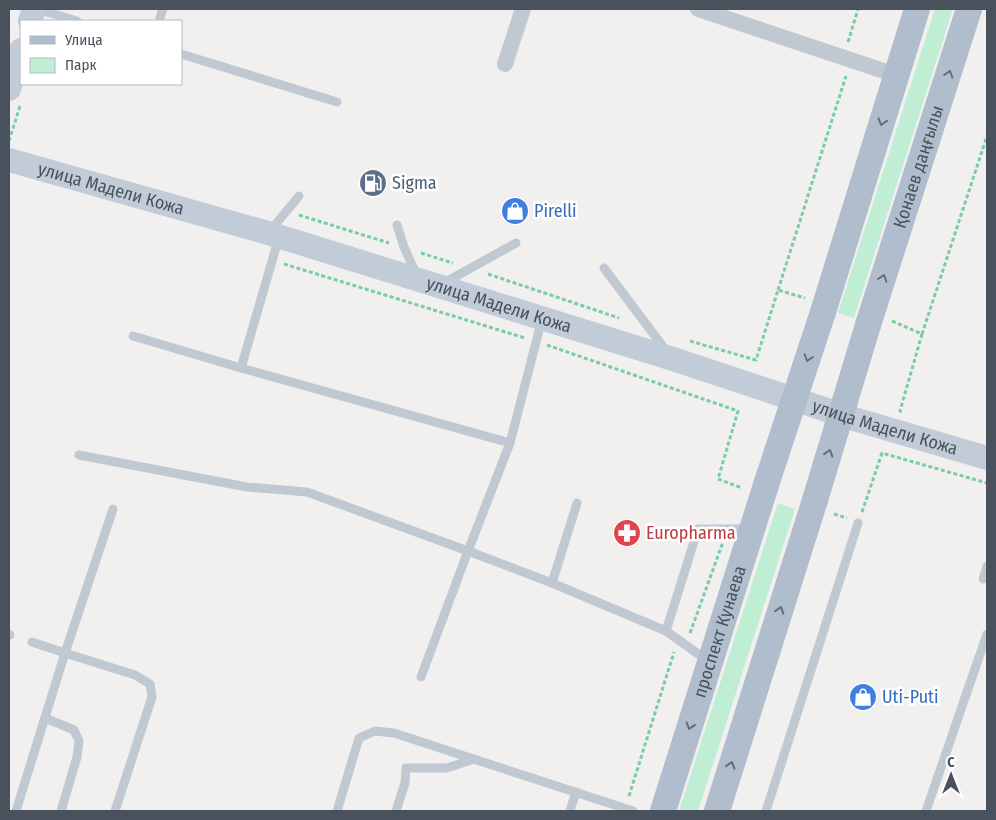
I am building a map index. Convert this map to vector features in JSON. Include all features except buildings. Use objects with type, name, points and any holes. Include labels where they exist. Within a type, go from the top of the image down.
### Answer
[{"type":"main road","points":[[814,308],[896,75],[917,9]]},
{"type":"main road","name":"Қонаев даңғылы","points":[[878,324],[970,9]]},
{"type":"main road","points":[[9,89],[20,53]]},
{"type":"main road","name":"улица Мадели Кожа","points":[[9,160],[274,235],[673,359],[854,419],[987,458]]},
{"type":"main road","name":"проспект Кунаева","points":[[664,811],[710,662],[740,529],[766,485],[814,308]]},
{"type":"main road","points":[[717,811],[822,504],[878,324]]},
{"type":"street","points":[[505,64],[523,9]]},
{"type":"street","points":[[698,9],[896,75]]},
{"type":"lane","points":[[36,9],[74,20]]},
{"type":"lane","points":[[182,54],[337,102]]},
{"type":"lane","points":[[241,368],[272,260],[274,235],[287,211],[299,196]]},
{"type":"lane","points":[[397,226],[404,247],[428,283],[472,268],[516,242]]},
{"type":"lane","points":[[604,268],[673,359]]},
{"type":"lane","points":[[421,677],[510,443],[542,319]]},
{"type":"lane","points":[[133,336],[510,443]]},
{"type":"lane","points":[[79,455],[246,487],[307,492],[552,583],[666,631],[710,662]]},
{"type":"lane","points":[[552,583],[577,503]]},
{"type":"lane","points":[[16,811],[64,653],[113,509]]},
{"type":"lane","points":[[766,811],[858,522]]},
{"type":"lane","points":[[666,631],[698,529],[740,529]]},
{"type":"lane","points":[[983,578],[987,566]]},
{"type":"lane","points":[[926,811],[987,634]]},
{"type":"lane","points":[[32,642],[135,675],[150,684],[152,697],[115,811]]},
{"type":"lane","points":[[45,718],[74,730],[79,741],[77,757],[61,811]]},
{"type":"lane","points":[[337,811],[359,738],[375,731],[394,734],[629,810]]},
{"type":"lane","points":[[396,811],[405,783],[406,768],[447,768],[474,759]]},
{"type":"lane","points":[[570,811],[576,792]]},
{"type":"path","points":[[686,339],[756,360],[847,59],[858,9]]},
{"type":"path","points":[[9,143],[14,125]]},
{"type":"path","points":[[909,413],[900,411],[922,334],[987,136]]},
{"type":"path","points":[[287,211],[472,268],[650,329]]},
{"type":"path","points":[[272,260],[536,341],[738,411],[718,479],[743,488],[740,496]]},
{"type":"path","points":[[778,290],[806,298],[814,308]]},
{"type":"path","points":[[878,324],[891,320],[922,334]]},
{"type":"path","points":[[822,504],[831,513],[858,522],[882,452],[987,483]]},
{"type":"path","points":[[686,645],[740,529]]},
{"type":"path","points":[[629,810],[678,639]]},
{"type":"green space","points":[[935,9],[953,9],[854,318],[838,313]]},
{"type":"green space","points":[[778,503],[795,509],[698,811],[679,811]]},
{"type":"place","name":"Sigma","points":[[373,183]]},
{"type":"place","name":"Pirelli","points":[[515,211]]},
{"type":"place","name":"Europharma","points":[[627,533]]},
{"type":"place","name":"Uti-Puti","points":[[863,697]]}]
